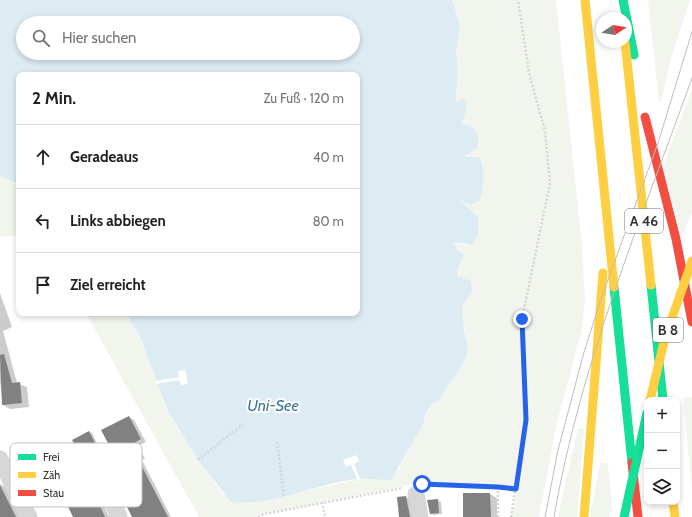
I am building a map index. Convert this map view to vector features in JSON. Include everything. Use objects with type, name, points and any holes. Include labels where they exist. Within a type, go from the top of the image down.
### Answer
[{"type":"main road","name":"A 46","points":[[585,0],[638,517]]},
{"type":"main road","points":[[622,0],[623,12]]},
{"type":"main road","points":[[622,0],[639,80]]},
{"type":"main road","name":"A 46","points":[[626,48],[663,397]]},
{"type":"main road","points":[[644,109],[676,239],[692,322]]},
{"type":"main road","points":[[584,517],[592,432],[602,280],[608,226]]},
{"type":"main road","name":"B 8","points":[[651,397],[665,338],[692,262]]},
{"type":"main road","points":[[624,517],[644,427]]},
{"type":"main road","points":[[673,505],[675,517]]},
{"type":"street","points":[[1,464],[10,481]]},
{"type":"street","points":[[415,488],[420,517]]},
{"type":"street","points":[[24,507],[29,517]]},
{"type":"street","points":[[114,507],[119,516],[117,517]]},
{"type":"path","points":[[511,517],[526,420],[522,319],[550,183],[545,130],[529,73],[518,0]]},
{"type":"path","points":[[198,460],[243,424]]},
{"type":"path","points":[[277,442],[284,496]]},
{"type":"path","points":[[258,517],[264,514],[322,502],[415,488],[498,487],[516,489]]},
{"type":"path","points":[[498,487],[498,517]]},
{"type":"path","points":[[322,502],[325,517]]},
{"type":"shaded area","points":[[452,0],[556,0],[582,245],[585,301],[582,329],[557,423],[539,517],[512,517],[517,489],[425,482],[263,514],[256,517],[199,517],[88,316],[128,316],[140,337],[168,411],[198,460],[223,494],[245,503],[284,496],[398,470],[432,403],[465,361],[466,335],[463,323],[462,307],[472,292],[461,277],[457,276],[458,268],[464,254],[457,250],[454,243],[466,245],[478,217],[458,200],[458,198],[471,205],[481,188],[483,174],[482,160],[471,157],[463,157],[479,145],[476,131],[460,124],[459,101],[456,100],[458,68],[456,52],[460,25]]},
{"type":"shaded area","points":[[648,0],[690,0],[670,61],[661,102],[659,102]]},
{"type":"shaded area","points":[[692,89],[692,212],[682,236],[662,169]]},
{"type":"shaded area","points":[[0,176],[16,183],[16,235],[0,237]]},
{"type":"shaded area","points":[[692,397],[692,491],[683,398]]},
{"type":"shaded area","points":[[578,428],[584,429],[577,517],[558,517]]},
{"type":"shaded area","points":[[600,463],[605,463],[608,466],[612,502],[610,517],[590,517]]},
{"type":"water","name":"Uni-See","points":[[0,0],[452,0],[460,25],[456,52],[458,68],[456,100],[459,101],[463,98],[466,105],[466,111],[461,124],[473,128],[477,132],[478,138],[476,149],[463,157],[479,157],[483,165],[483,184],[480,200],[471,205],[458,199],[478,217],[478,235],[473,244],[454,243],[457,250],[464,254],[458,268],[457,276],[471,281],[472,292],[462,307],[463,323],[468,349],[465,361],[438,401],[432,403],[425,415],[424,422],[391,480],[357,479],[326,485],[263,501],[231,502],[198,460],[168,411],[140,337],[128,316],[360,316],[360,72],[16,72],[16,183],[0,176]]},
{"type":"pier","points":[[185,370],[188,384],[181,385],[179,380],[156,384],[155,381],[179,377],[178,371]]},
{"type":"pier","points":[[356,455],[359,461],[354,464],[361,481],[358,481],[351,465],[346,467],[343,460]]},
{"type":"building","points":[[4,354],[12,383],[20,382],[22,403],[2,405],[0,355]]},
{"type":"building","points":[[129,416],[141,439],[134,443],[108,443],[101,430]]},
{"type":"building","points":[[89,431],[95,443],[74,443],[72,440]]},
{"type":"building","points":[[142,467],[168,517],[132,517],[127,507],[142,507]]},
{"type":"building","points":[[0,485],[16,517],[0,517]]},
{"type":"building","points":[[463,493],[490,493],[491,517],[463,517]]},
{"type":"building","points":[[406,496],[410,517],[399,517],[397,497]]},
{"type":"building","points":[[438,499],[439,513],[430,514],[427,500]]},
{"type":"building","points":[[68,507],[101,507],[105,517],[73,517]]},
{"type":"tram line","points":[[545,517],[558,450],[584,352],[601,299],[658,143],[692,32]]},
{"type":"tram line","points":[[554,517],[565,460],[595,350],[632,241],[692,78]]},
{"type":"traffic: fast","points":[[623,0],[634,55]]},
{"type":"traffic: fast","points":[[651,285],[663,397]]},
{"type":"traffic: fast","points":[[614,287],[632,463]]},
{"type":"traffic: fast","points":[[624,517],[644,427]]},
{"type":"traffic: slow","points":[[585,0],[614,287]]},
{"type":"traffic: slow","points":[[626,48],[651,285]]},
{"type":"traffic: slow","points":[[651,397],[665,338],[692,261]]},
{"type":"traffic: slow","points":[[584,517],[603,273]]},
{"type":"traffic: slow","points":[[673,505],[675,517]]},
{"type":"traffic: jam","points":[[645,117],[676,239],[692,322]]},
{"type":"traffic: jam","points":[[632,463],[638,517]]},
{"type":"route","points":[[422,484],[516,489],[526,420],[522,350],[522,319]]}]
